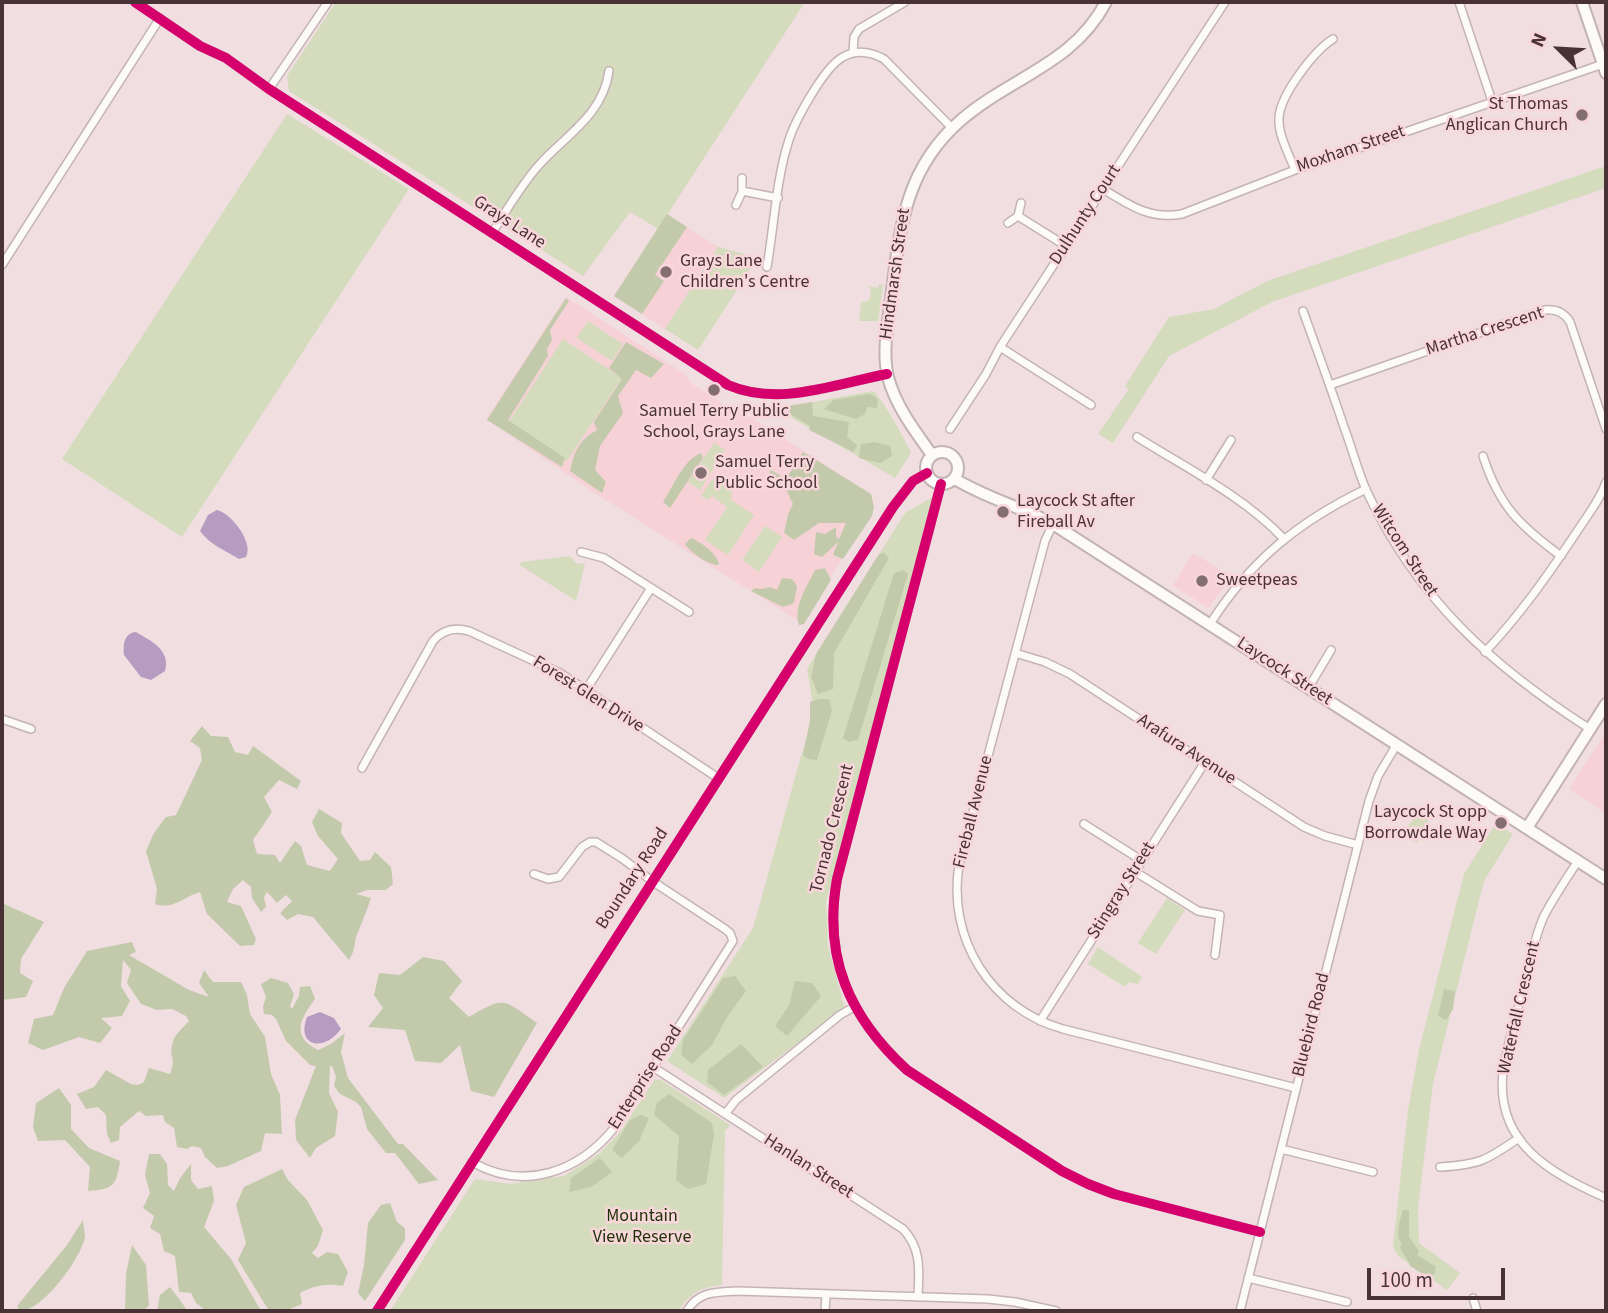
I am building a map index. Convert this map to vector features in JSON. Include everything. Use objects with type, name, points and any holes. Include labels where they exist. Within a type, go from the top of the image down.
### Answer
[{"type":"street","name":"Grays Lane","points":[[135,2],[200,46],[226,58],[269,89],[716,378],[740,390],[778,396],[887,374]]},
{"type":"street","points":[[269,89],[328,2]]},
{"type":"street","points":[[853,53],[854,37],[859,29],[905,2]]},
{"type":"street","name":"Hindmarsh Street","points":[[932,456],[903,412],[887,374],[887,332],[902,217],[908,196],[932,151],[952,128],[972,111],[1076,44],[1095,23],[1106,2]]},
{"type":"street","name":"Dulhunty Court","points":[[950,429],[1000,347],[1225,2]]},
{"type":"street","points":[[1459,2],[1492,100]]},
{"type":"street","points":[[1581,2],[1605,69]]},
{"type":"street","points":[[2,265],[160,18]]},
{"type":"street","points":[[1295,170],[1279,126],[1280,108],[1312,57],[1321,47],[1334,40]]},
{"type":"street","points":[[767,267],[785,155],[797,120],[834,64],[844,56],[853,53],[873,54],[884,59],[952,128]]},
{"type":"street","name":"Moxham Street","points":[[1103,189],[1144,212],[1174,215],[1197,209],[1295,170],[1492,100],[1605,69]]},
{"type":"street","points":[[492,233],[539,165],[572,135],[591,113],[606,88],[609,71]]},
{"type":"street","points":[[736,205],[742,191],[741,178]]},
{"type":"street","points":[[742,191],[778,198]]},
{"type":"street","points":[[1008,223],[1018,216],[1021,203]]},
{"type":"street","points":[[1018,216],[1066,246]]},
{"type":"street","name":"Martha Crescent","points":[[1329,385],[1545,310],[1554,310],[1564,314],[1570,323],[1606,429]]},
{"type":"street","name":"Witcom Street","points":[[1303,311],[1366,489],[1390,536],[1418,577],[1447,613],[1485,652],[1516,678],[1590,729]]},
{"type":"street","points":[[1000,347],[1091,405]]},
{"type":"street","points":[[1137,437],[1265,520],[1283,538]]},
{"type":"street","points":[[1206,480],[1231,440]]},
{"type":"street","points":[[942,452],[952,455],[958,464],[954,479],[941,484],[932,481],[927,472],[928,460],[942,452]]},
{"type":"street","points":[[1483,456],[1495,488],[1508,510],[1530,534],[1561,556]]},
{"type":"street","name":"Boundary Road","points":[[377,1311],[900,496],[913,481],[927,472]]},
{"type":"street","name":"Laycock Street","points":[[954,479],[978,493],[1036,514],[1053,524],[1606,879]]},
{"type":"street","points":[[1485,652],[1527,605],[1598,500],[1606,482]]},
{"type":"street","name":"Tornado Crescent","points":[[941,484],[833,902],[832,927],[838,964],[853,1007],[874,1037],[907,1070],[1062,1171],[1114,1194],[1260,1232]]},
{"type":"street","points":[[1210,624],[1241,580],[1283,538],[1330,507],[1366,489]]},
{"type":"street","name":"Fireball Avenue","points":[[1053,524],[1045,541],[960,856],[957,902],[966,943],[980,969],[1006,999],[1040,1021],[1296,1088]]},
{"type":"street","points":[[580,551],[604,558],[689,612]]},
{"type":"street","points":[[586,690],[652,588]]},
{"type":"street","name":"Forest Glen Drive","points":[[362,768],[433,641],[445,631],[454,628],[469,631],[555,670],[718,778]]},
{"type":"street","points":[[1308,687],[1331,650]]},
{"type":"street","name":"Arafura Avenue","points":[[1015,653],[1045,662],[1070,674],[1304,827],[1358,845]]},
{"type":"street","points":[[1527,828],[1606,704]]},
{"type":"street","points":[[2,719],[31,729]]},
{"type":"street","name":"Bluebird Road","points":[[1240,1311],[1373,788],[1397,744]]},
{"type":"street","name":"Stingray Street","points":[[1040,1021],[1205,762]]},
{"type":"street","points":[[1084,824],[1141,860]]},
{"type":"street","points":[[534,874],[548,879],[559,877],[582,847],[593,842],[621,857],[652,881]]},
{"type":"street","name":"Waterfall Crescent","points":[[1578,861],[1540,926],[1505,1059],[1502,1080],[1508,1118],[1518,1138],[1532,1155],[1568,1181],[1606,1198]]},
{"type":"street","points":[[1134,871],[1191,907],[1220,915],[1215,955]]},
{"type":"street","name":"Enterprise Road","points":[[472,1162],[490,1172],[519,1176],[546,1173],[577,1161],[598,1147],[615,1127],[730,949],[733,941],[730,933],[652,881]]},
{"type":"street","points":[[725,1114],[736,1100],[853,1007]]},
{"type":"street","name":"Hanlan Street","points":[[653,1067],[906,1233],[913,1241],[919,1257],[918,1297]]},
{"type":"street","points":[[1440,1167],[1476,1164],[1493,1156],[1518,1138]]},
{"type":"street","points":[[1281,1149],[1373,1172]]},
{"type":"street","points":[[1248,1278],[1347,1302]]},
{"type":"street","points":[[687,1311],[696,1299],[715,1292],[997,1299],[1056,1311]]},
{"type":"street","points":[[825,1311],[826,1295]]},
{"type":"street","points":[[1473,1298],[1477,1311]]},
{"type":"shaded area","name":"Grays Lane Children's Centre","points":[[667,214],[718,247],[665,329],[614,296]]},
{"type":"shaded area","name":"Samuel Terry Public School","points":[[566,297],[685,374],[692,384],[736,412],[752,418],[871,494],[874,507],[802,623],[598,495],[486,419]]},
{"type":"shaded area","points":[[217,510],[229,517],[240,530],[247,544],[246,557],[239,559],[213,543],[200,531],[208,515]]},
{"type":"shaded area","name":"Sweetpeas","points":[[1193,553],[1232,577],[1208,608],[1173,585]]},
{"type":"shaded area","points":[[136,632],[158,647],[165,657],[165,671],[151,680],[141,677],[124,655],[127,637]]},
{"type":"shaded area","points":[[1606,731],[1606,813],[1569,789]]},
{"type":"shaded area","points":[[320,1012],[334,1018],[341,1029],[327,1041],[313,1043],[305,1034],[307,1017]]},
{"type":"green space","points":[[336,2],[805,2],[658,229],[630,212],[583,276],[289,91],[287,76]]},
{"type":"green space","points":[[287,114],[409,189],[182,537],[62,459]]},
{"type":"green space","points":[[1606,166],[1606,188],[1272,302],[1169,356],[1113,443],[1098,434],[1129,389],[1125,386],[1169,317],[1214,309],[1267,281]]},
{"type":"green space","points":[[667,214],[687,227],[655,275],[664,281],[642,314],[614,296]]},
{"type":"green space","points":[[718,247],[755,257],[748,273],[698,350],[665,329]]},
{"type":"green space","points":[[879,284],[883,285],[878,321],[859,321],[861,302],[870,298],[871,289],[868,286],[878,288]]},
{"type":"green space","points":[[566,298],[569,301],[550,330],[552,340],[547,349],[548,356],[508,420],[565,458],[562,467],[487,420]]},
{"type":"green space","points":[[588,321],[623,344],[612,361],[577,338]]},
{"type":"green space","points":[[563,339],[622,378],[567,461],[508,423]]},
{"type":"green space","points":[[626,342],[664,364],[651,378],[636,370],[618,396],[623,413],[600,446],[595,470],[606,482],[602,493],[570,471],[578,447],[597,430],[594,422],[622,379],[609,368]]},
{"type":"green space","points":[[873,391],[900,430],[911,453],[895,478],[785,414],[786,407]]},
{"type":"green space","points":[[870,394],[878,399],[877,408],[867,407],[865,414],[856,419],[824,409],[833,400]]},
{"type":"green space","points":[[812,402],[813,416],[849,422],[847,437],[857,445],[854,452],[809,430],[810,426],[787,412],[788,406]]},
{"type":"green space","points":[[875,442],[890,446],[892,456],[880,463],[859,458],[861,444]]},
{"type":"green space","points":[[714,443],[725,450],[700,490],[688,482]]},
{"type":"green space","points":[[803,452],[871,494],[874,507],[872,516],[843,559],[833,555],[838,542],[822,557],[814,554],[816,532],[825,534],[836,527],[836,536],[839,539],[846,523],[819,523],[794,540],[784,533],[793,504],[787,491],[766,478],[771,470],[786,479]]},
{"type":"green space","points":[[701,453],[703,458],[670,508],[663,502],[689,461]]},
{"type":"green space","points":[[713,478],[732,490],[731,500],[754,515],[728,555],[705,540],[727,507],[712,496],[708,500],[701,496]]},
{"type":"green space","points":[[933,497],[826,902],[828,947],[845,1008],[724,1098],[667,1061],[753,928],[814,710],[807,669],[905,513]]},
{"type":"green space","points":[[765,526],[782,537],[759,572],[742,560]]},
{"type":"green space","points":[[691,538],[712,553],[719,565],[705,561],[691,551],[685,544]]},
{"type":"green space","points":[[884,553],[889,558],[834,653],[833,689],[818,694],[811,677],[816,654],[879,554]]},
{"type":"green space","points":[[570,556],[576,563],[585,564],[576,601],[520,565],[521,562]]},
{"type":"green space","points":[[825,568],[831,580],[804,624],[799,625],[799,604],[805,590],[815,570]]},
{"type":"green space","points":[[904,570],[908,574],[858,740],[849,742],[843,738],[894,573]]},
{"type":"green space","points":[[782,578],[792,579],[797,586],[794,603],[783,607],[751,591],[755,588],[770,587],[777,590]]},
{"type":"green space","points":[[829,699],[832,710],[817,760],[803,755],[810,721],[810,702]]},
{"type":"green space","points":[[202,726],[211,736],[228,737],[235,752],[248,755],[253,746],[301,781],[297,789],[279,780],[264,797],[272,812],[253,840],[257,854],[275,855],[280,863],[295,841],[301,846],[307,865],[330,871],[338,859],[318,836],[312,822],[319,809],[342,823],[341,833],[360,861],[370,860],[375,852],[391,867],[393,884],[386,890],[367,890],[356,894],[371,898],[349,960],[313,917],[298,914],[287,920],[280,913],[292,901],[286,895],[277,903],[267,892],[264,897],[266,907],[261,912],[252,898],[251,887],[243,880],[233,889],[227,902],[241,906],[256,939],[254,945],[240,946],[207,914],[200,892],[173,904],[155,904],[157,889],[146,851],[154,833],[166,817],[176,815],[202,760],[200,748],[190,741]]},
{"type":"green space","points":[[1417,813],[1428,820],[1423,841],[1419,839],[1417,843],[1403,834]]},
{"type":"green space","points":[[1496,823],[1513,834],[1484,881],[1433,1084],[1418,1209],[1419,1243],[1460,1273],[1447,1290],[1398,1256],[1393,1246],[1408,1110],[1419,1050],[1464,874]]},
{"type":"green space","points":[[1167,898],[1185,910],[1156,954],[1138,943]]},
{"type":"green space","points":[[2,903],[44,922],[21,959],[20,973],[33,981],[26,997],[2,1000]]},
{"type":"green space","points":[[132,942],[136,952],[129,955],[189,990],[209,997],[199,983],[204,970],[213,982],[241,982],[247,995],[250,1014],[265,1037],[271,1074],[280,1095],[282,1134],[265,1133],[261,1151],[217,1168],[205,1157],[201,1148],[177,1147],[174,1128],[165,1122],[163,1115],[146,1116],[139,1111],[120,1127],[119,1140],[111,1143],[107,1134],[106,1115],[98,1107],[86,1109],[77,1094],[94,1087],[106,1070],[138,1085],[144,1082],[149,1068],[170,1074],[174,1039],[189,1021],[186,1016],[172,1009],[157,1010],[141,1004],[127,983],[131,970],[123,960],[121,986],[130,1001],[122,1016],[101,1018],[112,1028],[100,1043],[79,1037],[43,1050],[28,1043],[34,1019],[53,1015],[64,988],[87,951]]},
{"type":"green space","points":[[1098,947],[1142,977],[1138,984],[1129,982],[1125,987],[1088,964]]},
{"type":"green space","points":[[423,957],[444,961],[462,981],[449,998],[469,1017],[490,1005],[504,1003],[537,1023],[494,1097],[471,1091],[460,1045],[441,1063],[415,1061],[405,1030],[368,1027],[383,1008],[374,995],[379,973],[400,975]]},
{"type":"green space","points":[[735,976],[746,991],[727,1017],[712,1045],[692,1064],[681,1055],[683,1040],[723,978]]},
{"type":"green space","points":[[271,978],[288,983],[294,994],[290,1006],[292,1009],[299,996],[300,987],[310,986],[315,999],[302,1020],[301,1033],[304,1039],[318,1050],[345,1033],[341,1052],[348,1078],[398,1144],[403,1144],[438,1180],[419,1184],[395,1153],[386,1153],[367,1129],[361,1107],[340,1094],[334,1086],[336,1077],[332,1066],[329,1093],[338,1112],[335,1136],[316,1148],[310,1158],[296,1140],[295,1120],[316,1066],[310,1065],[286,1041],[272,1015],[264,1014],[266,997],[261,984]]},
{"type":"green space","points":[[795,981],[812,983],[821,996],[787,1036],[775,1026],[789,1005]]},
{"type":"green space","points":[[1444,989],[1455,991],[1453,1009],[1446,1020],[1438,1016]]},
{"type":"green space","points":[[741,1044],[763,1067],[724,1095],[707,1082],[708,1070]]},
{"type":"green space","name":"Mountain View Reserve","points":[[655,1079],[661,1080],[730,1125],[725,1131],[722,1285],[697,1292],[679,1311],[390,1311],[475,1179],[510,1184],[564,1176],[600,1153],[620,1132]]},
{"type":"green space","points":[[59,1088],[71,1105],[71,1129],[89,1148],[120,1161],[112,1185],[88,1191],[90,1167],[65,1140],[38,1141],[33,1127],[36,1103]]},
{"type":"green space","points":[[669,1094],[712,1123],[714,1134],[706,1184],[688,1189],[676,1180],[679,1136],[654,1115],[657,1103]]},
{"type":"green space","points":[[641,1115],[649,1118],[639,1141],[622,1158],[612,1150],[630,1120]]},
{"type":"green space","points":[[149,1154],[160,1154],[167,1164],[168,1185],[174,1191],[191,1164],[191,1180],[198,1189],[212,1186],[214,1201],[204,1227],[231,1259],[261,1311],[206,1311],[196,1303],[191,1293],[179,1292],[175,1256],[164,1251],[160,1234],[150,1228],[154,1216],[143,1208],[150,1193],[145,1175]]},
{"type":"green space","points":[[600,1158],[612,1172],[591,1187],[569,1192],[571,1178]]},
{"type":"green space","points":[[282,1169],[288,1180],[307,1200],[323,1230],[318,1246],[312,1253],[318,1258],[327,1252],[338,1254],[348,1272],[343,1286],[311,1288],[300,1293],[302,1304],[285,1311],[269,1311],[238,1260],[246,1243],[236,1205],[244,1187]]},
{"type":"green space","points":[[390,1203],[397,1222],[405,1228],[405,1240],[365,1301],[358,1293],[368,1223],[381,1205]]},
{"type":"green space","points":[[1403,1210],[1409,1210],[1409,1237],[1419,1251],[1417,1255],[1436,1267],[1434,1275],[1421,1273],[1410,1266],[1400,1247],[1402,1243],[1398,1238],[1399,1223]]},
{"type":"green space","points":[[83,1220],[85,1237],[69,1270],[50,1293],[29,1309],[20,1311],[17,1306],[67,1245]]},
{"type":"green space","points":[[132,1245],[146,1265],[149,1306],[142,1311],[125,1310],[126,1274]]},
{"type":"green space","points":[[170,1287],[188,1311],[157,1311],[160,1295]]},
{"type":"cycle path","points":[[135,2],[200,46],[226,58],[269,89],[728,385],[747,391],[787,394],[887,374]]},
{"type":"cycle path","points":[[377,1311],[893,507],[913,481],[927,473]]},
{"type":"cycle path","points":[[941,484],[837,879],[834,934],[845,984],[870,1029],[907,1070],[1062,1171],[1114,1194],[1260,1232]]},
{"type":"place","name":"St Thomas Anglican Church","points":[[1582,115]]},
{"type":"place","name":"Grays Lane Children's Centre","points":[[666,272]]},
{"type":"place","name":"Samuel Terry Public School, Grays Lane","points":[[714,390]]},
{"type":"place","name":"Samuel Terry Public School","points":[[701,473]]},
{"type":"place","name":"Laycock St after Fireball Av","points":[[1003,512]]},
{"type":"place","name":"Sweetpeas","points":[[1202,581]]},
{"type":"place","name":"Laycock St opp Borrowdale Way","points":[[1501,823]]}]
